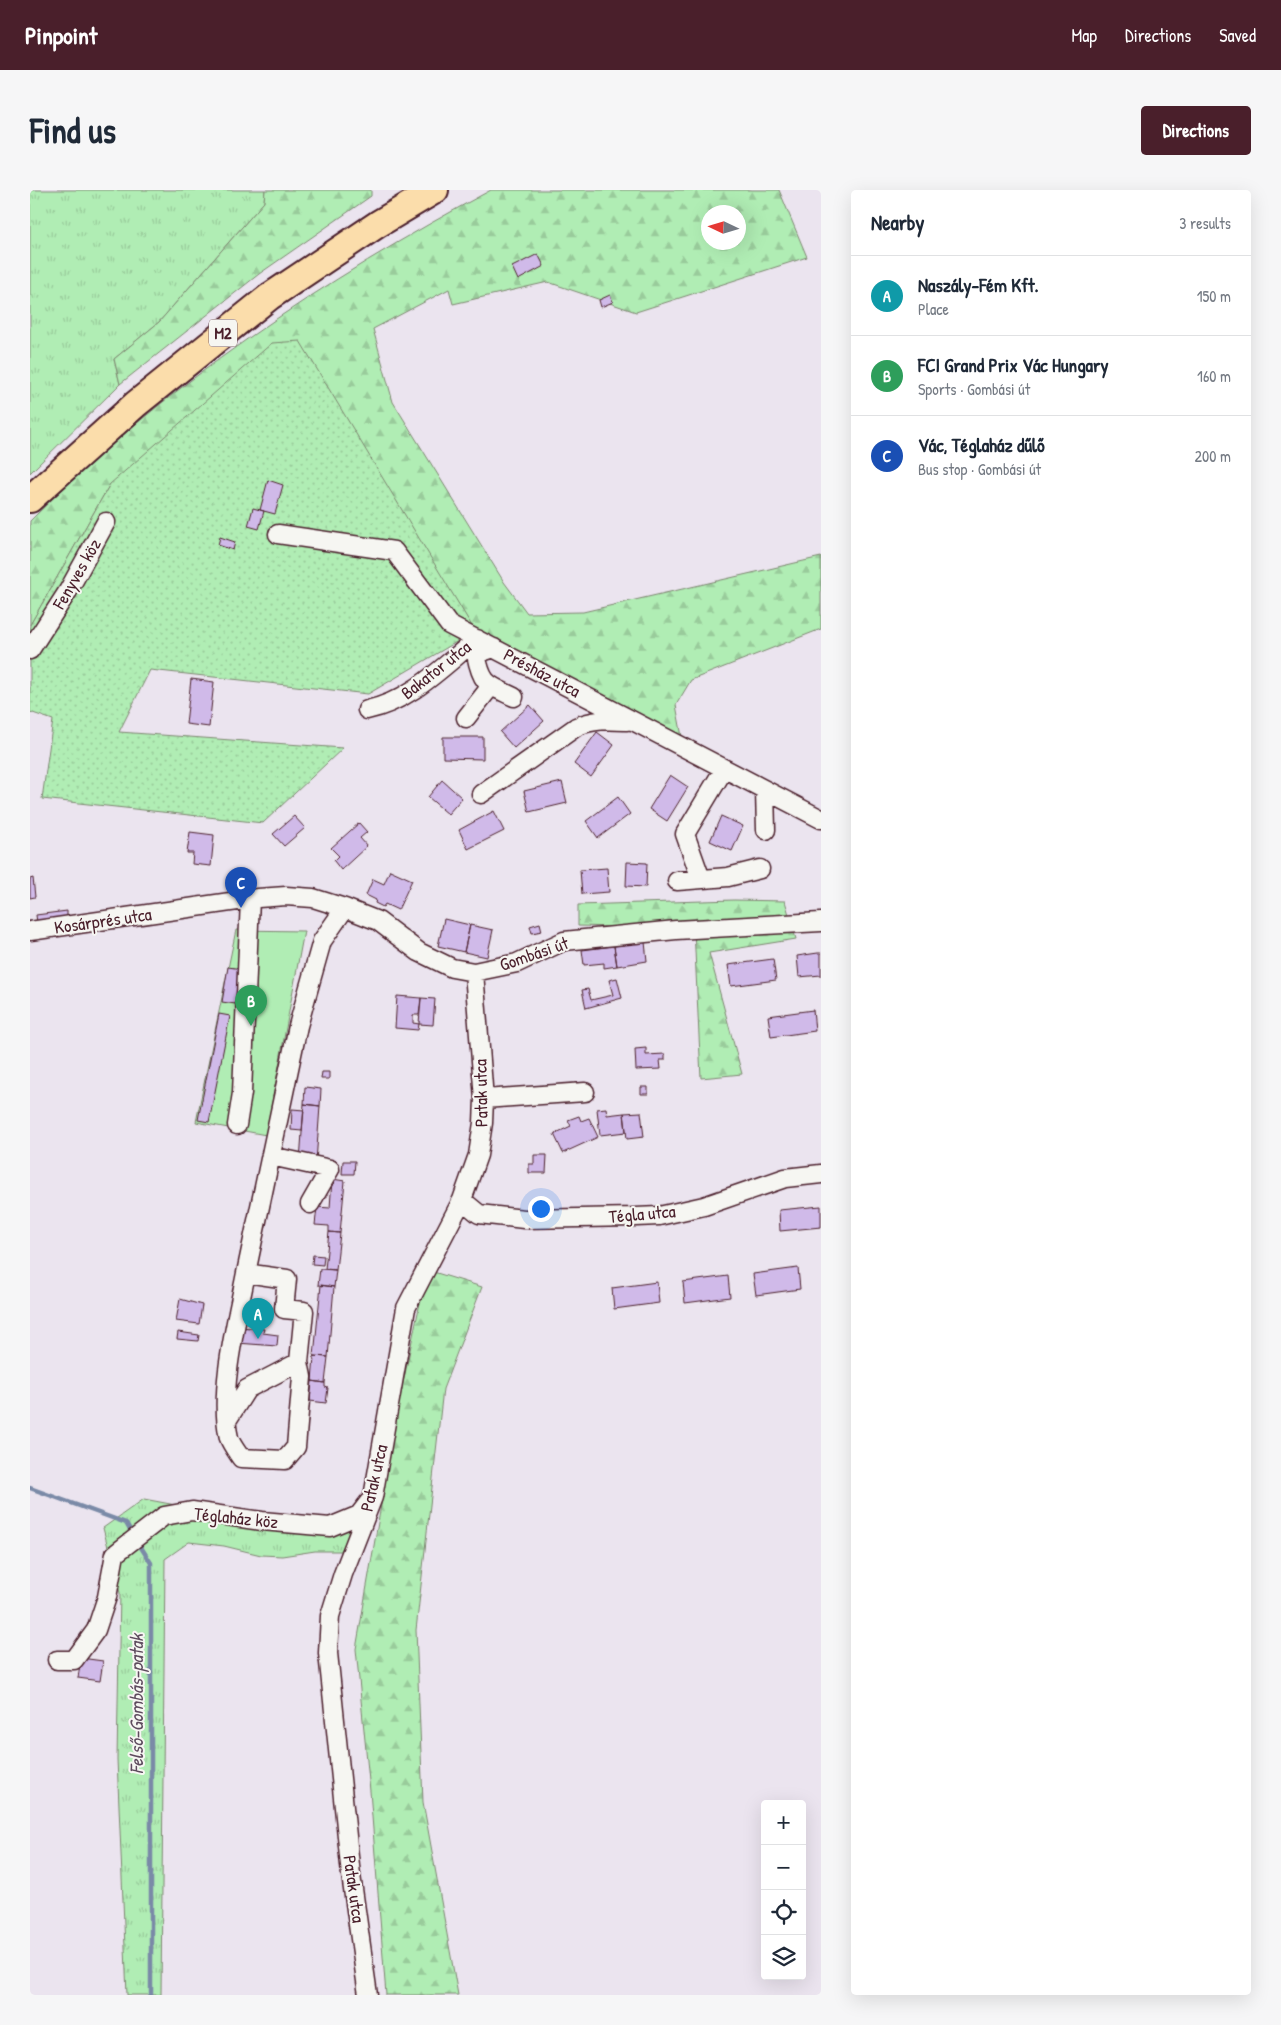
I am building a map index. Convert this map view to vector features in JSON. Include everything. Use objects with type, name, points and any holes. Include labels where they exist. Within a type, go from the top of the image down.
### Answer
[{"type":"highway","name":"M2","points":[[30,499],[129,410],[269,297],[378,224],[435,190]]},
{"type":"street","name":"Fenyves köz","points":[[30,650],[68,591],[106,522]]},
{"type":"street","name":"Présház utca","points":[[278,534],[394,551],[449,624],[821,819]]},
{"type":"street","name":"Bakator utca","points":[[367,710],[387,706],[404,697],[477,639]]},
{"type":"street","points":[[494,648],[476,654],[480,675],[490,686],[514,697]]},
{"type":"street","points":[[466,718],[490,686]]},
{"type":"street","points":[[481,794],[586,722],[604,720],[633,721]]},
{"type":"street","points":[[701,879],[685,834],[724,769]]},
{"type":"street","points":[[765,790],[766,830]]},
{"type":"street","points":[[677,881],[728,877],[760,869]]},
{"type":"street","name":"Gombási út","points":[[177,910],[250,899],[286,896],[314,898],[345,908],[378,922],[419,952],[452,968],[474,972],[516,963],[564,941],[676,930],[821,922]]},
{"type":"street","points":[[237,1125],[242,1094],[250,899]]},
{"type":"street","points":[[246,1273],[287,1279],[284,1309],[304,1311],[299,1362],[302,1377],[296,1447],[286,1460],[241,1458],[230,1439],[226,1396],[231,1355],[246,1273],[298,1026],[322,941],[345,908]]},
{"type":"street","name":"Kosárprés utca","points":[[30,931],[177,910]]},
{"type":"street","name":"Patak utca","points":[[368,1995],[351,1876],[328,1653],[330,1616],[343,1574],[373,1498],[406,1308],[462,1200],[478,1155],[484,1123],[484,1099],[474,972]]},
{"type":"street","points":[[484,1099],[585,1092]]},
{"type":"street","points":[[271,1156],[330,1169],[310,1204]]},
{"type":"street","name":"Tégla utca","points":[[462,1200],[479,1214],[524,1219],[659,1216],[704,1206],[785,1178],[821,1174]]},
{"type":"street","points":[[228,1419],[247,1389],[299,1362]]},
{"type":"street","name":"Téglaház köz","points":[[57,1660],[74,1660],[96,1630],[107,1597],[115,1554],[164,1516],[192,1511],[262,1521],[330,1527],[359,1514],[373,1498]]},
{"type":"green space","points":[[30,190],[265,190],[264,202],[159,322],[114,359],[120,384],[30,473]]},
{"type":"green space","points":[[265,190],[371,190],[371,196],[259,274],[120,384],[114,359],[159,322],[264,202]]},
{"type":"green space","points":[[491,190],[779,190],[807,257],[636,312],[548,282],[453,304],[449,289],[373,329],[393,402],[504,582],[527,613],[583,612],[821,557],[821,629],[691,680],[676,705],[683,742],[475,631],[110,484],[30,625],[30,521],[134,425],[190,381],[248,339],[368,260]]},
{"type":"green space","points":[[300,341],[475,631],[368,694],[150,670],[119,732],[343,748],[263,823],[42,799],[53,720],[30,712],[30,625],[110,484],[272,343]]},
{"type":"green space","points":[[734,900],[785,901],[796,939],[709,953],[742,1074],[701,1078],[694,929],[578,926],[578,905]]},
{"type":"green space","points":[[236,930],[304,931],[266,1135],[196,1122]]},
{"type":"green space","points":[[427,1270],[482,1287],[443,1389],[416,1630],[423,1802],[458,1995],[386,1995],[370,1791],[356,1649],[399,1402]]},
{"type":"green space","points":[[144,1499],[186,1507],[326,1523],[362,1506],[341,1551],[315,1551],[282,1556],[261,1555],[224,1546],[189,1542],[165,1559],[161,1995],[127,1995],[117,1759],[120,1593],[103,1528]]},
{"type":"building","points":[[538,254],[544,266],[518,280],[512,267]]},
{"type":"building","points":[[610,295],[613,302],[601,307],[599,300]]},
{"type":"building","points":[[268,480],[283,485],[275,514],[260,510]]},
{"type":"building","points":[[253,508],[264,511],[259,529],[248,526]]},
{"type":"building","points":[[220,537],[235,542],[233,550],[218,545]]},
{"type":"building","points":[[191,679],[214,682],[209,727],[186,724]]},
{"type":"building","points":[[530,705],[544,721],[514,748],[500,732]]},
{"type":"building","points":[[597,732],[614,745],[591,777],[574,764]]},
{"type":"building","points":[[443,737],[483,737],[483,759],[443,758]]},
{"type":"building","points":[[670,775],[688,787],[667,821],[649,809]]},
{"type":"building","points":[[442,780],[462,798],[448,814],[428,797]]},
{"type":"building","points":[[562,782],[567,803],[529,812],[524,791]]},
{"type":"building","points":[[618,797],[630,814],[598,838],[586,821]]},
{"type":"building","points":[[494,811],[504,831],[468,849],[459,830]]},
{"type":"building","points":[[294,816],[305,828],[284,846],[273,834]]},
{"type":"building","points":[[721,816],[743,826],[732,851],[710,841]]},
{"type":"building","points":[[359,823],[367,832],[360,838],[367,846],[341,870],[334,861],[339,856],[331,848]]},
{"type":"building","points":[[190,832],[214,835],[211,866],[192,864],[193,853],[187,853]]},
{"type":"building","points":[[627,862],[647,863],[646,887],[626,886]]},
{"type":"building","points":[[607,868],[609,892],[582,894],[580,870]]},
{"type":"building","points":[[390,870],[412,880],[398,910],[385,904],[383,907],[375,903],[376,900],[366,895],[373,879],[384,884]]},
{"type":"building","points":[[33,878],[35,897],[30,898],[30,879]]},
{"type":"building","points":[[67,911],[67,920],[37,923],[36,915]]},
{"type":"building","points":[[444,919],[470,925],[464,952],[438,946]]},
{"type":"building","points":[[540,923],[542,931],[532,933],[530,926]]},
{"type":"building","points":[[470,925],[493,930],[487,957],[464,952]]},
{"type":"building","points":[[645,942],[647,961],[617,966],[614,946]]},
{"type":"building","points":[[614,946],[617,966],[604,968],[604,963],[584,965],[582,950]]},
{"type":"building","points":[[821,953],[821,975],[799,977],[797,956]]},
{"type":"building","points":[[773,959],[776,980],[731,986],[728,965]]},
{"type":"building","points":[[228,967],[242,969],[242,1005],[222,1002]]},
{"type":"building","points":[[617,978],[622,998],[586,1008],[582,990],[588,989],[591,1000],[613,995],[609,980]]},
{"type":"building","points":[[397,996],[421,998],[419,1015],[413,1015],[413,1023],[419,1024],[418,1030],[395,1028]]},
{"type":"building","points":[[421,998],[435,999],[433,1025],[419,1024]]},
{"type":"building","points":[[813,1010],[815,1031],[771,1037],[768,1016]]},
{"type":"building","points":[[219,1014],[230,1016],[209,1122],[198,1120]]},
{"type":"building","points":[[646,1048],[646,1055],[665,1054],[665,1060],[660,1060],[661,1069],[636,1070],[635,1049]]},
{"type":"building","points":[[322,1072],[329,1072],[329,1079],[321,1079]]},
{"type":"building","points":[[305,1087],[321,1089],[320,1106],[304,1104]]},
{"type":"building","points":[[641,1087],[648,1087],[648,1094],[641,1094]]},
{"type":"building","points":[[304,1104],[320,1106],[316,1162],[300,1161]]},
{"type":"building","points":[[606,1108],[607,1115],[624,1113],[626,1132],[600,1135],[597,1109]]},
{"type":"building","points":[[292,1109],[304,1110],[302,1131],[291,1130]]},
{"type":"building","points":[[641,1112],[644,1137],[627,1139],[624,1113]]},
{"type":"building","points":[[579,1116],[581,1121],[589,1118],[598,1137],[563,1153],[554,1134],[571,1126],[568,1120]]},
{"type":"building","points":[[534,1155],[547,1155],[546,1173],[529,1173],[529,1164],[534,1164]]},
{"type":"building","points":[[343,1161],[355,1161],[354,1174],[342,1174]]},
{"type":"building","points":[[332,1179],[345,1181],[340,1233],[329,1232],[329,1226],[315,1225],[317,1207],[330,1208]]},
{"type":"building","points":[[821,1206],[821,1227],[780,1231],[779,1210]]},
{"type":"building","points":[[329,1232],[340,1233],[336,1270],[325,1269]]},
{"type":"building","points":[[313,1255],[324,1256],[323,1265],[312,1264]]},
{"type":"building","points":[[798,1268],[800,1289],[756,1295],[753,1274]]},
{"type":"building","points":[[320,1269],[336,1270],[334,1287],[318,1285]]},
{"type":"building","points":[[728,1276],[730,1297],[685,1303],[683,1282]]},
{"type":"building","points":[[657,1282],[659,1303],[614,1309],[612,1288]]},
{"type":"building","points":[[321,1285],[334,1287],[328,1357],[314,1356]]},
{"type":"building","points":[[180,1299],[202,1305],[199,1324],[176,1321]]},
{"type":"building","points":[[239,1327],[264,1329],[263,1333],[278,1335],[277,1346],[237,1343]]},
{"type":"building","points":[[178,1332],[199,1335],[198,1341],[177,1339]]},
{"type":"building","points":[[314,1356],[328,1357],[325,1383],[312,1381]]},
{"type":"building","points":[[312,1381],[325,1383],[325,1387],[328,1388],[326,1403],[310,1401]]},
{"type":"building","points":[[81,1658],[103,1661],[100,1681],[78,1678]]},
{"type":"waterway","name":"Felső-Gombás-patak","points":[[30,1488],[126,1523],[133,1535]]},
{"type":"waterway","name":"Felső-Gombás-patak","points":[[137,1541],[151,1563],[151,1995]]},
{"type":"place","name":"Vác, Téglaház dűlő","points":[[241,908]]},
{"type":"place","name":"FCI Grand Prix Vác Hungary","points":[[251,1026]]},
{"type":"place","name":"Naszály-Fém Kft.","points":[[258,1339]]}]
